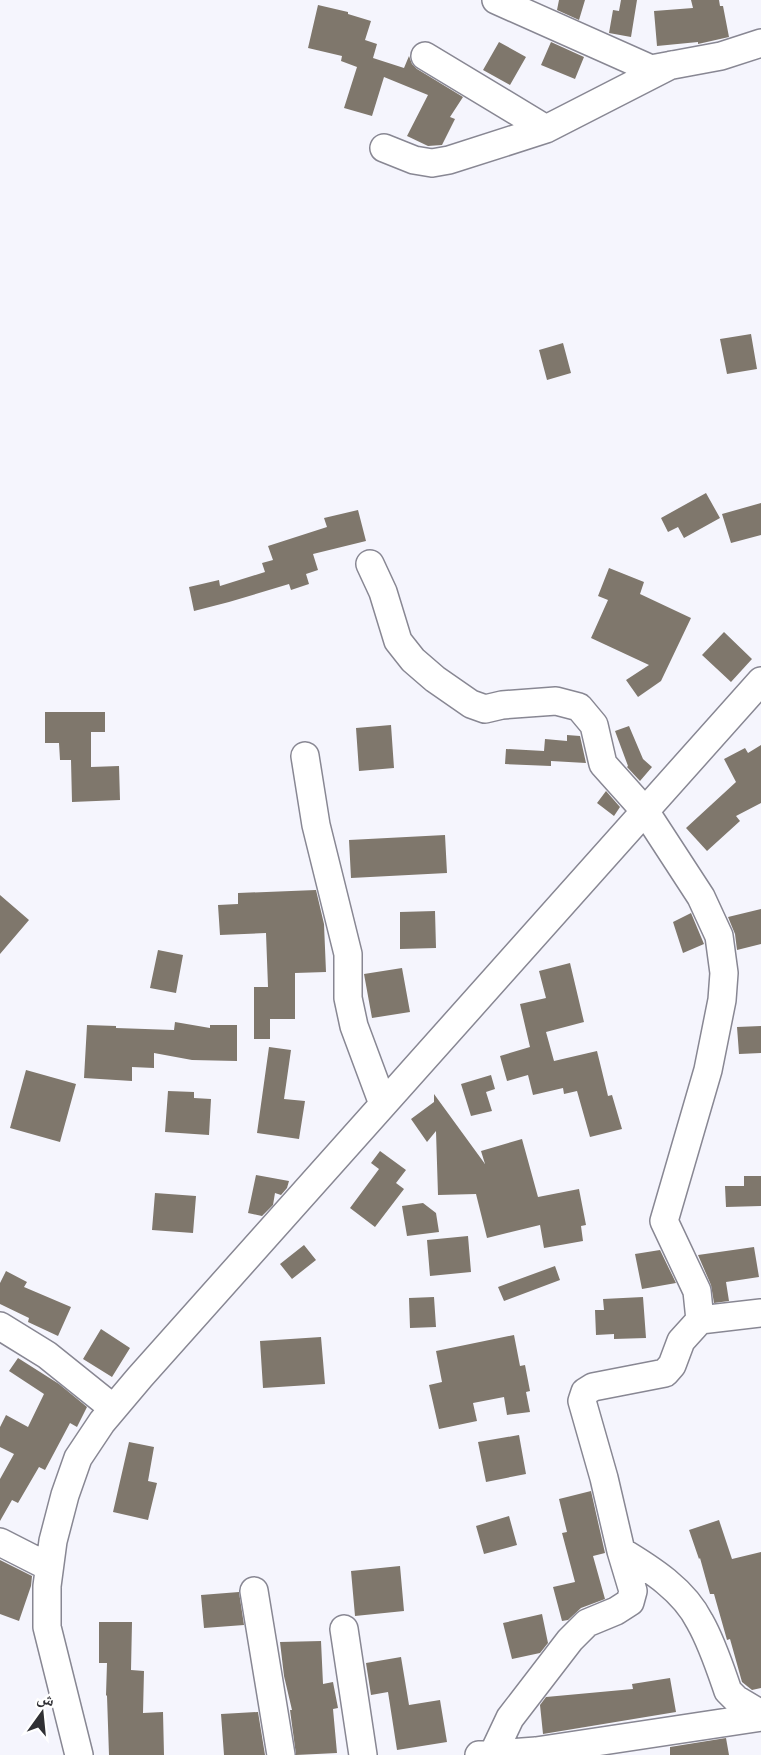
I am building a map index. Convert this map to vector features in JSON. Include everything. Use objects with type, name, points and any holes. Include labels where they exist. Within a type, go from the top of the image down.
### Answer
[{"type":"street","points":[[496,0],[651,69],[721,56],[761,43]]},
{"type":"street","points":[[425,56],[546,129]]},
{"type":"street","points":[[384,148],[414,160],[432,163],[449,160],[546,129],[671,65]]},
{"type":"street","points":[[370,564],[383,592],[398,641],[413,660],[435,680],[471,704],[485,709],[502,705],[556,701],[579,707],[594,725],[603,764],[645,811],[701,897],[719,936],[724,973],[722,1000],[708,1070],[664,1221],[697,1292],[700,1320]]},
{"type":"street","points":[[79,1755],[47,1627],[47,1587],[52,1541],[78,1458],[113,1408],[761,681]]},
{"type":"street","points":[[305,756],[316,825],[348,954],[348,998],[352,1017],[383,1104]]},
{"type":"street","points":[[484,1754],[570,1640],[587,1623],[616,1611],[630,1602],[633,1591],[582,1401],[585,1392],[593,1387],[664,1373],[672,1365],[681,1341],[700,1320],[761,1313]]},
{"type":"street","points":[[0,1326],[47,1355],[113,1408]]},
{"type":"street","points":[[0,1542],[49,1567]]},
{"type":"street","points":[[621,1551],[655,1571],[684,1599],[700,1620],[728,1691],[761,1715]]},
{"type":"street","points":[[254,1591],[281,1755]]},
{"type":"street","points":[[344,1629],[363,1755]]},
{"type":"street","points":[[484,1754],[536,1751],[761,1715]]},
{"type":"building","points":[[559,0],[585,0],[579,20],[557,10]]},
{"type":"building","points":[[621,0],[637,0],[631,37],[609,33],[613,10],[619,11]]},
{"type":"building","points":[[691,0],[719,0],[720,6],[723,6],[729,37],[698,44],[698,42],[657,46],[654,11],[693,8]]},
{"type":"building","points":[[318,5],[348,12],[348,14],[371,21],[365,40],[377,44],[373,58],[404,68],[409,56],[417,69],[463,97],[450,117],[455,119],[442,145],[428,146],[407,136],[428,95],[384,77],[372,116],[344,108],[357,67],[341,61],[342,56],[308,48]]},
{"type":"building","points":[[499,42],[526,57],[510,85],[483,70]]},
{"type":"building","points":[[551,42],[584,57],[575,79],[541,65]]},
{"type":"building","points":[[751,334],[757,369],[727,374],[720,339]]},
{"type":"building","points":[[563,343],[571,373],[547,380],[539,350]]},
{"type":"building","points":[[706,493],[720,518],[684,538],[678,527],[668,532],[661,518]]},
{"type":"building","points":[[761,503],[761,535],[731,543],[722,514]]},
{"type":"building","points":[[358,510],[366,541],[313,554],[318,570],[306,574],[309,584],[291,590],[289,584],[194,611],[189,587],[219,580],[220,586],[265,572],[262,563],[273,560],[268,546],[327,527],[324,518]]},
{"type":"building","points":[[609,568],[644,582],[640,594],[691,618],[661,681],[638,697],[626,680],[649,665],[591,638],[608,600],[598,596]]},
{"type":"building","points":[[724,632],[752,659],[731,682],[702,655]]},
{"type":"building","points":[[45,712],[105,712],[105,732],[91,732],[91,767],[119,766],[120,800],[72,802],[71,760],[60,760],[59,743],[45,743]]},
{"type":"building","points":[[391,725],[394,768],[359,771],[356,728]]},
{"type":"building","points":[[629,726],[643,759],[652,767],[640,781],[627,767],[615,731]]},
{"type":"building","points":[[567,735],[580,736],[586,763],[551,761],[551,766],[505,764],[506,749],[544,751],[545,739],[567,741]]},
{"type":"building","points":[[761,745],[761,803],[736,816],[740,821],[707,851],[686,828],[736,782],[724,759],[745,748],[748,753]]},
{"type":"building","points":[[606,791],[620,807],[614,816],[597,803]]},
{"type":"building","points":[[445,835],[447,873],[351,878],[349,840]]},
{"type":"building","points":[[316,890],[324,924],[326,972],[295,973],[295,1019],[270,1019],[270,1039],[254,1039],[254,987],[268,987],[266,933],[220,935],[218,905],[238,904],[238,893]]},
{"type":"building","points":[[0,895],[29,920],[0,954]]},
{"type":"building","points":[[761,909],[761,944],[737,950],[735,934],[728,917]]},
{"type":"building","points":[[435,911],[436,948],[400,949],[400,912]]},
{"type":"building","points":[[691,913],[704,944],[683,953],[673,922]]},
{"type":"building","points":[[158,950],[183,955],[176,993],[150,988]]},
{"type":"building","points":[[570,963],[584,1022],[546,1032],[554,1061],[597,1051],[608,1096],[612,1095],[622,1129],[590,1137],[577,1091],[564,1094],[563,1088],[533,1095],[528,1075],[507,1081],[500,1056],[530,1047],[520,1004],[546,998],[539,971]]},
{"type":"building","points":[[402,968],[410,1012],[372,1018],[364,974]]},
{"type":"building","points":[[175,1022],[210,1028],[210,1025],[237,1025],[237,1061],[192,1060],[154,1053],[154,1068],[132,1067],[132,1081],[84,1078],[87,1025],[174,1030]]},
{"type":"building","points":[[761,1026],[761,1053],[739,1054],[737,1027]]},
{"type":"building","points":[[269,1047],[291,1050],[284,1099],[305,1101],[299,1139],[257,1133]]},
{"type":"building","points":[[26,1070],[76,1084],[60,1142],[10,1128]]},
{"type":"building","points":[[491,1075],[495,1089],[486,1092],[492,1111],[471,1116],[461,1084]]},
{"type":"building","points":[[168,1091],[194,1092],[194,1098],[211,1099],[209,1135],[165,1132]]},
{"type":"building","points":[[434,1094],[485,1164],[481,1151],[522,1139],[538,1197],[579,1189],[586,1225],[581,1226],[583,1241],[544,1248],[540,1225],[487,1238],[476,1194],[438,1195],[436,1131],[427,1142],[411,1119],[434,1102]]},
{"type":"building","points":[[380,1151],[406,1170],[396,1183],[404,1189],[375,1227],[350,1208],[379,1169],[371,1163]]},
{"type":"building","points":[[256,1175],[289,1181],[281,1195],[275,1193],[273,1205],[262,1216],[248,1213]]},
{"type":"building","points":[[744,1176],[761,1176],[761,1206],[726,1207],[725,1186],[744,1186]]},
{"type":"building","points":[[155,1193],[196,1196],[193,1233],[152,1230]]},
{"type":"building","points":[[423,1203],[436,1213],[439,1232],[407,1236],[402,1206]]},
{"type":"building","points":[[468,1236],[471,1272],[430,1276],[427,1240]]},
{"type":"building","points":[[304,1245],[316,1260],[292,1279],[280,1264]]},
{"type":"building","points":[[754,1247],[759,1277],[726,1282],[729,1301],[714,1303],[711,1285],[698,1255]]},
{"type":"building","points":[[660,1250],[676,1283],[642,1289],[635,1254]]},
{"type":"building","points":[[555,1266],[560,1280],[504,1301],[498,1287]]},
{"type":"building","points":[[6,1271],[27,1282],[24,1287],[71,1307],[58,1336],[28,1322],[29,1318],[0,1304],[0,1283]]},
{"type":"building","points":[[434,1297],[436,1327],[410,1328],[409,1298]]},
{"type":"building","points":[[643,1297],[646,1338],[614,1339],[614,1334],[596,1335],[595,1310],[604,1310],[603,1299]]},
{"type":"building","points":[[101,1329],[130,1348],[112,1377],[83,1359]]},
{"type":"building","points":[[514,1335],[520,1366],[525,1365],[530,1391],[526,1392],[530,1412],[507,1415],[504,1397],[473,1403],[477,1421],[439,1429],[429,1385],[442,1382],[436,1351]]},
{"type":"building","points":[[321,1337],[325,1384],[263,1388],[260,1341]]},
{"type":"building","points":[[18,1358],[59,1384],[87,1407],[77,1427],[70,1423],[45,1470],[39,1467],[18,1503],[12,1500],[0,1521],[0,1479],[14,1454],[0,1447],[0,1427],[6,1415],[28,1427],[44,1394],[9,1371]]},
{"type":"building","points":[[519,1435],[526,1474],[486,1482],[478,1442]]},
{"type":"building","points":[[129,1442],[154,1447],[148,1481],[157,1483],[148,1520],[113,1512]]},
{"type":"building","points":[[591,1491],[605,1553],[593,1556],[605,1599],[581,1608],[568,1620],[562,1621],[553,1587],[575,1582],[562,1533],[567,1532],[559,1499]]},
{"type":"building","points":[[509,1516],[517,1545],[484,1554],[476,1526]]},
{"type":"building","points":[[719,1520],[732,1559],[761,1552],[761,1688],[752,1690],[742,1682],[730,1639],[727,1640],[714,1594],[710,1594],[689,1530]]},
{"type":"building","points":[[0,1560],[32,1576],[31,1586],[19,1621],[0,1614]]},
{"type":"building","points":[[400,1566],[404,1611],[355,1616],[351,1571]]},
{"type":"building","points":[[239,1592],[244,1625],[204,1628],[201,1595]]},
{"type":"building","points":[[542,1614],[548,1643],[540,1653],[512,1659],[503,1623]]},
{"type":"building","points":[[99,1622],[132,1622],[131,1670],[144,1671],[143,1713],[163,1712],[164,1755],[109,1755],[107,1663],[99,1663]]},
{"type":"building","points":[[321,1641],[323,1684],[333,1682],[338,1708],[333,1709],[337,1753],[296,1755],[290,1710],[292,1710],[284,1676],[280,1642]]},
{"type":"building","points":[[401,1657],[409,1705],[440,1700],[447,1742],[397,1750],[388,1692],[371,1695],[366,1663]]},
{"type":"building","points":[[670,1678],[676,1712],[543,1734],[540,1705],[546,1697],[633,1689],[632,1684]]},
{"type":"building","points":[[258,1712],[265,1755],[224,1755],[221,1714]]},
{"type":"building","points":[[726,1738],[729,1755],[670,1755],[670,1747]]}]
